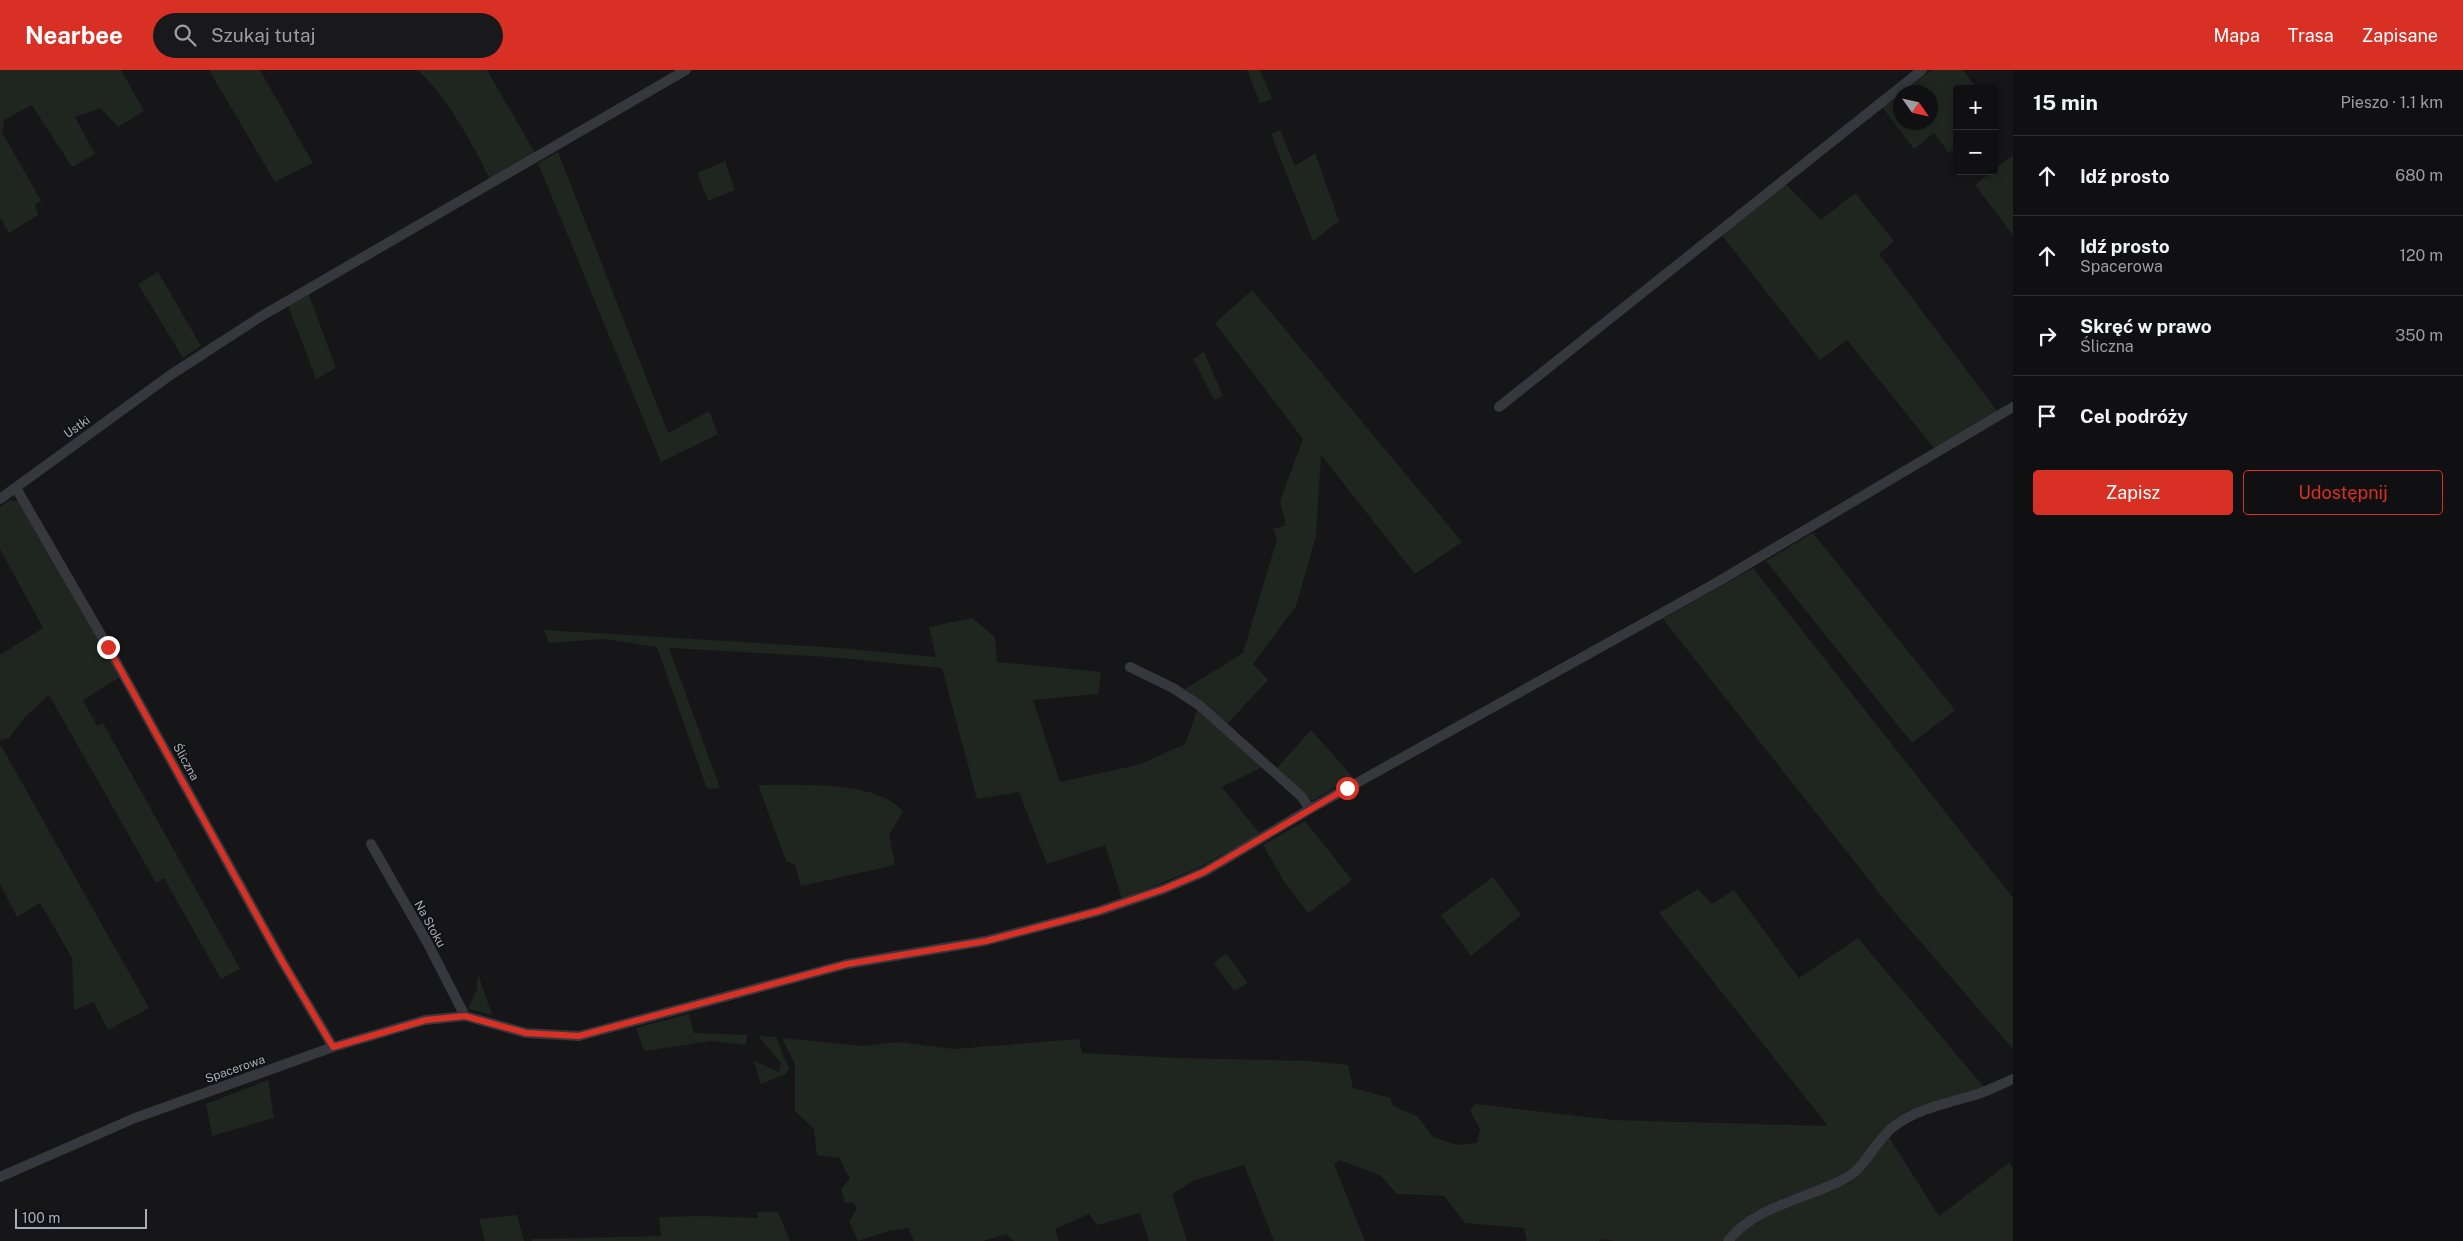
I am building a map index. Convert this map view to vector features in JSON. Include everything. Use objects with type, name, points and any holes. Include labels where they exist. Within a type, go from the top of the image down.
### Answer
[{"type":"street","name":"Ustki","points":[[0,499],[169,376],[260,317],[686,70]]},
{"type":"street","points":[[1499,407],[1922,70]]},
{"type":"street","name":"Spacerowa","points":[[0,1178],[134,1118],[333,1047],[426,1020],[465,1016],[526,1033],[579,1036],[847,964],[986,941],[1099,911],[1164,889],[1204,872],[1310,809],[1714,584],[2013,407]]},
{"type":"street","name":"Śliczna","points":[[16,488],[108,647],[277,952],[333,1047]]},
{"type":"street","points":[[1130,667],[1173,688],[1199,705],[1301,796],[1310,809]]},
{"type":"street","name":"Na Stoku","points":[[371,844],[427,942],[465,1016]]},
{"type":"street","points":[[1728,1241],[1750,1223],[1783,1203],[1846,1179],[1892,1128],[1904,1119],[1930,1108],[1978,1094],[2013,1079]]},
{"type":"shaded area","points":[[0,70],[121,70],[144,111],[118,127],[100,108],[75,117],[95,154],[72,167],[32,105],[4,120],[2,132],[41,201],[35,205],[38,215],[9,233],[0,217]]},
{"type":"shaded area","points":[[209,70],[260,70],[313,163],[275,182]]},
{"type":"shaded area","points":[[418,70],[487,70],[535,153],[490,179],[467,135],[449,107]]},
{"type":"shaded area","points":[[1247,70],[1260,70],[1272,99],[1260,103]]},
{"type":"shaded area","points":[[1932,70],[1963,70],[1974,85],[1953,85],[1953,150],[1949,153],[1934,133],[1914,149],[1900,130],[1938,130],[1938,85],[1912,85]]},
{"type":"shaded area","points":[[1893,99],[1893,121],[1882,107]]},
{"type":"shaded area","points":[[1280,130],[1295,166],[1315,153],[1339,221],[1313,241],[1271,134]]},
{"type":"shaded area","points":[[558,152],[668,433],[709,411],[718,434],[661,462],[538,163]]},
{"type":"shaded area","points":[[2013,155],[2013,235],[1975,185],[1988,175],[1998,175],[1998,167]]},
{"type":"shaded area","points":[[725,161],[735,190],[708,201],[697,173]]},
{"type":"shaded area","points":[[1782,180],[1821,220],[1855,193],[1894,241],[1879,254],[1998,412],[1934,448],[1847,340],[1820,360],[1720,233]]},
{"type":"shaded area","points":[[158,272],[201,346],[183,358],[138,284]]},
{"type":"shaded area","points":[[1252,290],[1462,542],[1415,574],[1321,455],[1316,536],[1296,606],[1253,664],[1268,680],[1226,725],[1185,689],[1243,653],[1277,539],[1273,529],[1286,525],[1280,501],[1303,439],[1215,323]]},
{"type":"shaded area","points":[[308,292],[336,368],[316,379],[288,305]]},
{"type":"shaded area","points":[[1204,352],[1223,396],[1214,400],[1193,359]]},
{"type":"shaded area","points":[[10,500],[21,502],[120,677],[83,700],[97,726],[103,723],[240,969],[221,979],[164,878],[156,883],[49,695],[25,717],[9,738],[0,740],[0,655],[43,628],[0,549],[0,507]]},
{"type":"shaded area","points":[[1813,533],[1955,710],[1912,743],[1766,561]]},
{"type":"shaded area","points":[[1753,568],[2013,898],[2013,1049],[1892,909],[1663,619]]},
{"type":"shaded area","points":[[972,618],[995,637],[997,662],[1101,672],[1098,694],[1033,700],[1060,782],[1141,764],[1185,744],[1198,708],[1262,767],[1222,787],[1260,834],[1196,869],[1122,899],[1105,845],[1047,864],[1019,792],[977,799],[942,668],[830,657],[669,648],[720,788],[707,789],[657,647],[604,639],[549,643],[544,630],[826,647],[936,657],[929,627]]},
{"type":"shaded area","points":[[1311,730],[1353,777],[1312,801],[1277,768]]},
{"type":"shaded area","points":[[0,744],[149,1008],[108,1030],[94,1002],[74,1010],[72,958],[40,903],[17,917],[0,884]]},
{"type":"shaded area","points":[[758,785],[835,786],[874,794],[890,801],[903,811],[889,835],[895,865],[801,886],[795,865],[786,861]]},
{"type":"shaded area","points":[[1305,821],[1352,880],[1308,913],[1283,880],[1263,845]]},
{"type":"shaded area","points":[[1493,877],[1521,915],[1471,956],[1441,915]]},
{"type":"shaded area","points":[[1698,889],[1712,904],[1734,890],[1799,978],[1858,938],[1984,1087],[1901,1116],[1889,1124],[1847,1175],[1823,1186],[1783,1198],[1722,1241],[1614,1241],[1602,1239],[1599,1241],[1525,1241],[1527,1240],[1524,1228],[1465,1223],[1444,1196],[1397,1194],[1381,1176],[1340,1160],[1334,1164],[1365,1241],[1274,1241],[1244,1165],[1195,1180],[1172,1194],[1187,1241],[1149,1241],[1140,1213],[1097,1225],[1089,1214],[1055,1229],[1059,1241],[1014,1241],[1006,1234],[983,1241],[914,1241],[908,1228],[889,1231],[858,1241],[849,1221],[857,1209],[854,1202],[845,1203],[841,1189],[850,1179],[839,1158],[817,1155],[814,1129],[795,1111],[795,1064],[782,1038],[862,1046],[898,1042],[954,1049],[1079,1039],[1082,1053],[1178,1058],[1308,1061],[1348,1065],[1353,1088],[1390,1098],[1393,1106],[1417,1116],[1433,1137],[1457,1145],[1477,1143],[1480,1129],[1470,1111],[1475,1104],[1613,1120],[1828,1126],[1659,913]]},
{"type":"shaded area","points":[[1226,953],[1248,983],[1234,991],[1214,963]]},
{"type":"shaded area","points":[[478,974],[492,1015],[468,1009],[477,989]]},
{"type":"shaded area","points":[[689,1014],[694,1033],[747,1035],[746,1045],[711,1041],[644,1051],[636,1028]]},
{"type":"shaded area","points":[[758,1036],[776,1037],[789,1069],[786,1074],[761,1084],[754,1061],[779,1072],[781,1063]]},
{"type":"shaded area","points":[[268,1080],[274,1118],[212,1136],[206,1104]]},
{"type":"shaded area","points":[[1888,1136],[1939,1216],[2009,1163],[2013,1168],[2013,1241],[1732,1241],[1748,1228],[1784,1207],[1851,1182]]},
{"type":"shaded area","points":[[757,1212],[778,1212],[790,1241],[532,1241],[531,1239],[661,1236],[659,1217],[758,1218]]},
{"type":"shaded area","points":[[517,1215],[524,1241],[485,1241],[479,1219]]},
{"type":"route","points":[[108,647],[282,961],[333,1047],[426,1020],[465,1016],[526,1033],[579,1036],[847,964],[986,941],[1099,911],[1164,889],[1204,872],[1347,788]]}]
